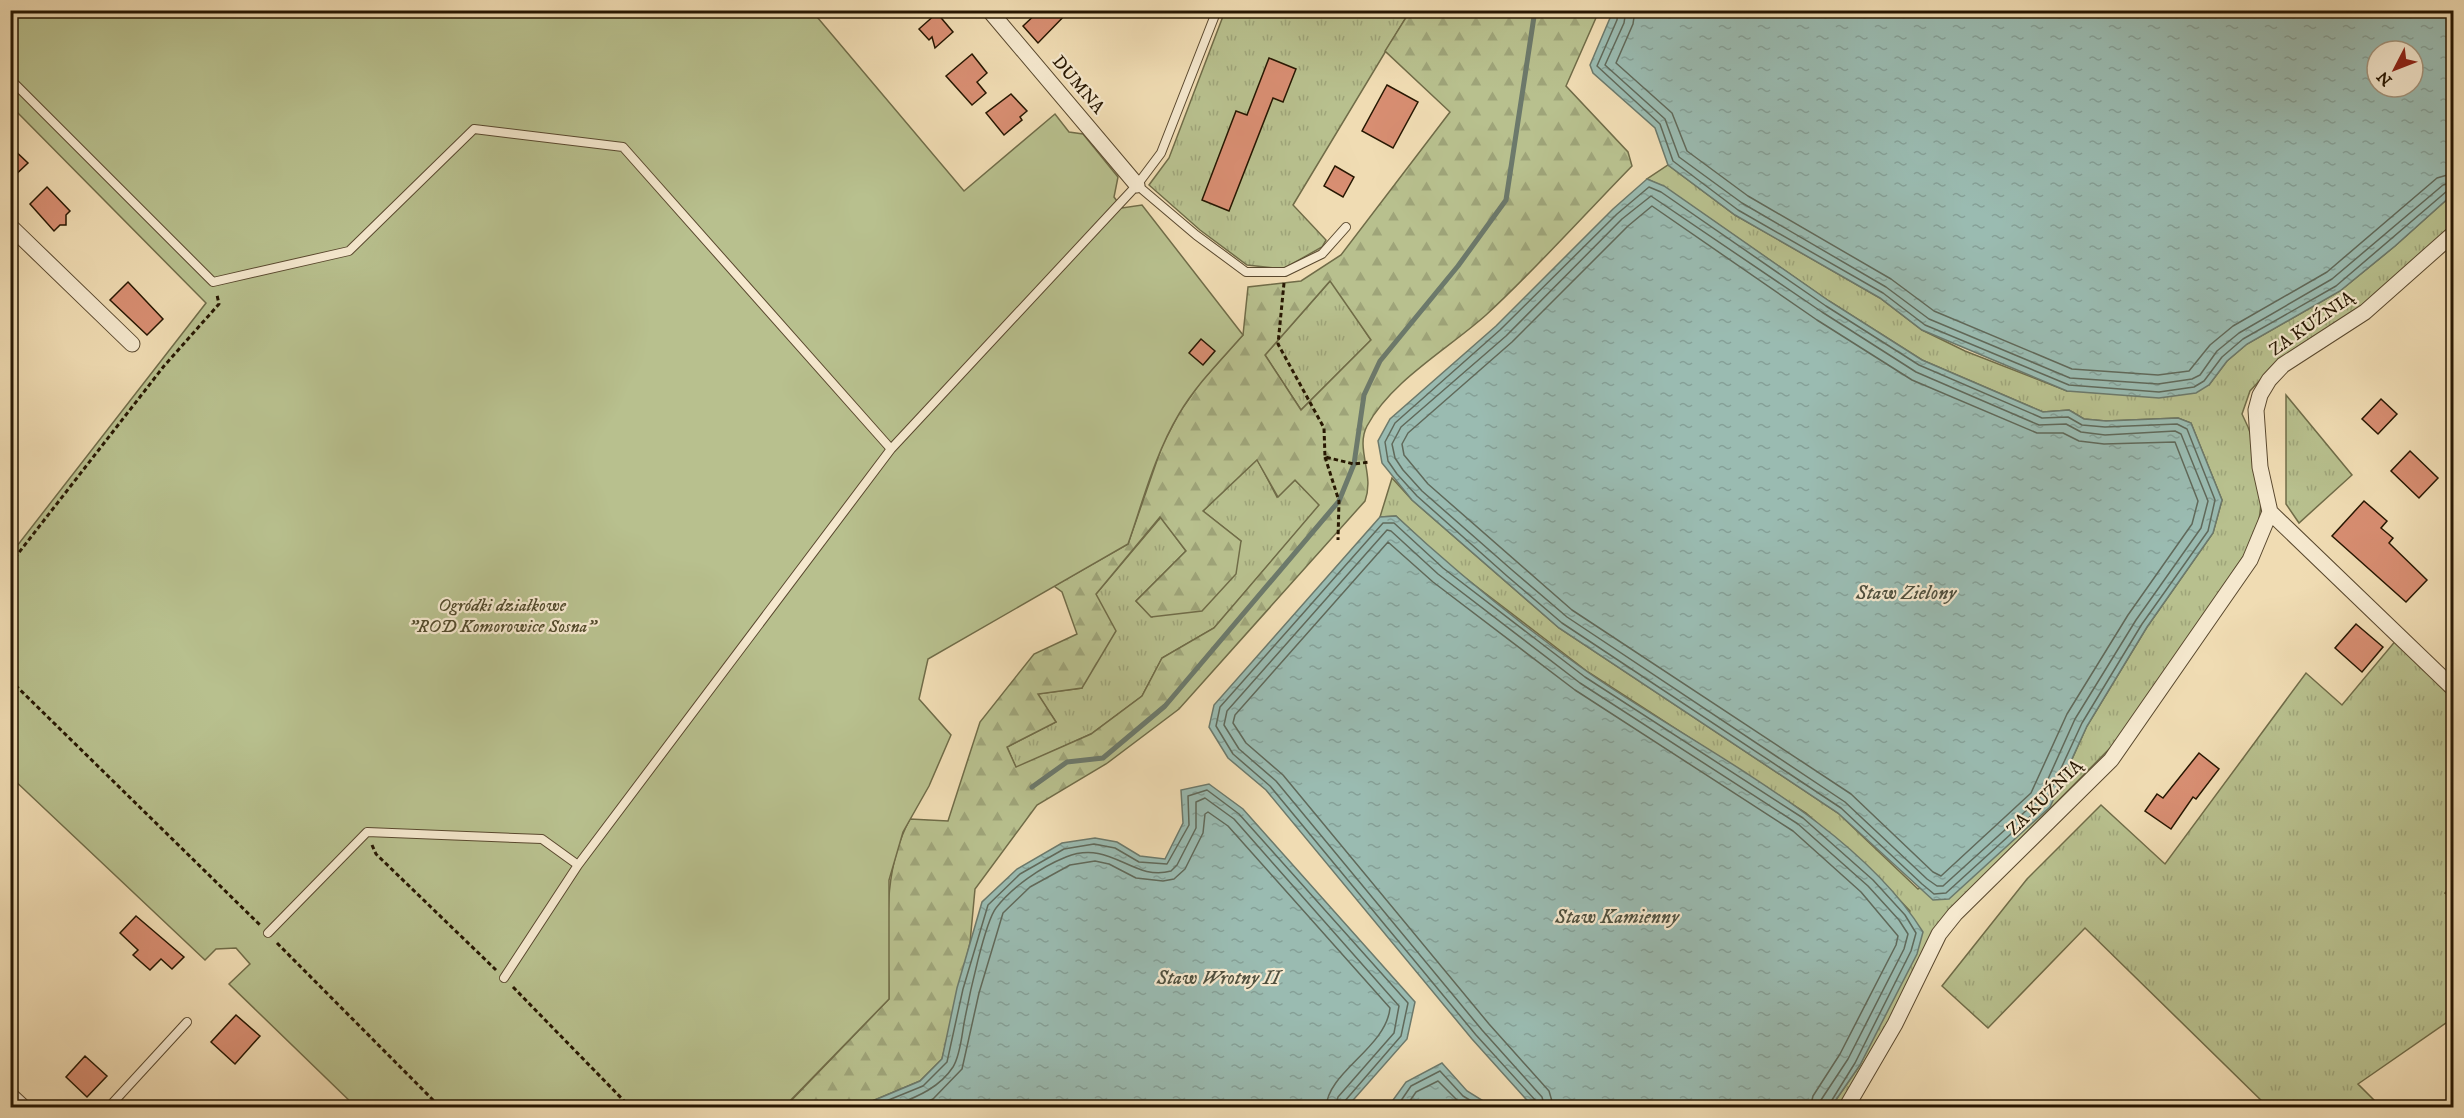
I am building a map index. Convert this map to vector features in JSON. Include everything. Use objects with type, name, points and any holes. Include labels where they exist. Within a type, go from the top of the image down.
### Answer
[{"type":"street","name":"DUMNA","points":[[989,10],[1137,185]]},
{"type":"street","points":[[10,226],[132,344]]},
{"type":"street","name":"ZA KUŹNIĄ","points":[[1845,1107],[1894,1024],[1939,934],[1955,914],[2111,760],[2250,560],[2270,512],[2256,432],[2258,403],[2269,380],[2283,365],[2365,312],[2453,234]]},
{"type":"street","points":[[2270,512],[2454,689]]},
{"type":"street","points":[[10,1095],[24,1107]]},
{"type":"lane","points":[[504,978],[578,865],[891,449],[1137,185],[1161,153],[1217,10]]},
{"type":"lane","points":[[10,79],[213,282],[350,251],[474,129],[623,147],[891,449]]},
{"type":"lane","points":[[1137,185],[1196,235],[1246,272],[1285,272],[1322,254],[1346,226]]},
{"type":"lane","points":[[268,933],[367,832],[542,839],[578,865]]},
{"type":"lane","points":[[108,1107],[187,1022]]},
{"type":"path","points":[[1285,272],[1278,344],[1323,428],[1325,457],[1339,501],[1338,540]]},
{"type":"path","points":[[10,564],[164,366],[219,304],[213,282]]},
{"type":"path","points":[[1325,457],[1354,464],[1370,462]]},
{"type":"path","points":[[10,680],[268,933],[441,1107]]},
{"type":"green space","name":"Ogródki działkowe \"ROD Komorowice Sosna\"","points":[[11,11],[812,11],[964,191],[1055,114],[1069,132],[1083,134],[1118,177],[1114,197],[1122,208],[1142,205],[1243,335],[1209,373],[1179,414],[1150,478],[1128,544],[928,659],[919,699],[951,735],[929,786],[903,832],[889,880],[889,999],[784,1107],[356,1107],[229,984],[250,964],[236,948],[216,949],[205,960],[11,777],[10,555],[206,303],[11,106]]},
{"type":"green space","points":[[1225,11],[1410,11],[1293,205],[1326,240],[1322,247],[1283,269],[1247,265],[1200,230],[1149,185],[1169,158]]},
{"type":"green space","points":[[1410,11],[1599,11],[1566,86],[1628,152],[1632,166],[1486,315],[1421,366],[1390,394],[1377,410],[1364,435],[1368,481],[1365,501],[1179,709],[1106,764],[1037,805],[975,889],[970,943],[942,1059],[920,1081],[858,1107],[784,1108],[889,999],[890,884],[900,840],[910,819],[948,821],[980,722],[1034,654],[1077,634],[1062,592],[1054,586],[1128,544],[1162,446],[1179,413],[1200,383],[1243,335],[1248,287],[1301,281],[1341,255],[1450,112],[1385,51]],"holes":[[[1330,281],[1371,340],[1301,410],[1265,355]],[[1257,460],[1278,497],[1295,480],[1319,505],[1214,628],[1162,658],[1142,696],[1091,734],[1016,767],[1007,747],[1056,722],[1038,694],[1082,688],[1116,631],[1096,594],[1160,517],[1186,551],[1136,601],[1151,617],[1202,611],[1236,574],[1241,541],[1203,511]]]},
{"type":"green space","points":[[1668,165],[1735,215],[1880,298],[1922,330],[1965,351],[2067,391],[2209,385],[2227,361],[2247,344],[2340,291],[2453,194],[2453,225],[2360,310],[2262,378],[2250,391],[2242,414],[2256,453],[2261,496],[2257,528],[2245,554],[2123,735],[1956,904],[1878,1045],[1839,1107],[1831,1107],[1860,1065],[1876,1030],[1910,911],[1877,876],[1806,813],[1588,672],[1447,564],[1396,516],[1380,517],[1392,478],[1412,500],[1559,628],[1838,813],[1918,889],[2063,779],[2087,726],[2147,627],[2213,533],[2222,500],[2191,423],[2178,418],[2106,421],[2084,419],[2069,410],[2043,412],[1922,360],[1829,301],[1664,187],[1647,179]]},
{"type":"green space","points":[[1331,280],[1371,340],[1301,410],[1265,355]]},
{"type":"green space","points":[[2286,395],[2352,475],[2299,523],[2286,504]]},
{"type":"green space","points":[[1257,459],[1277,497],[1295,480],[1320,505],[1214,628],[1162,658],[1142,696],[1091,734],[1016,768],[1007,747],[1056,722],[1037,694],[1082,688],[1096,594],[1161,517],[1186,551],[1136,601],[1152,617],[1241,541],[1203,511]]},
{"type":"green space","points":[[2397,639],[2453,694],[2454,882],[2445,893],[2453,899],[2453,1018],[2358,1084],[2381,1107],[2268,1107],[2085,928],[1988,1028],[1942,986],[2027,879],[2101,805],[2165,864],[2306,673],[2342,705]]},
{"type":"water","points":[[1613,11],[2453,11],[2453,194],[2340,291],[2247,344],[2227,361],[2209,385],[2196,393],[2159,398],[2067,391],[1922,330],[1880,298],[1735,215],[1668,165],[1655,128],[1593,73],[1590,65]]},
{"type":"water","name":"Staw Zielony","points":[[1647,179],[1664,186],[1829,301],[1922,360],[2043,412],[2069,410],[2084,419],[2106,421],[2178,418],[2191,423],[2222,500],[2213,533],[2147,627],[2087,726],[2050,807],[1949,899],[1933,900],[1838,813],[1559,628],[1412,500],[1382,463],[1378,441],[1390,419],[1496,326],[1613,209]]},
{"type":"water","name":"Staw Kamienny","points":[[1396,516],[1489,598],[1564,655],[1631,701],[1770,789],[1815,821],[1857,855],[1893,892],[1923,932],[1917,954],[1860,1065],[1831,1107],[1533,1107],[1472,1039],[1266,790],[1228,758],[1209,727],[1214,705],[1380,517]]},
{"type":"water","name":"Staw Wrotny II","points":[[1209,784],[1243,809],[1415,1002],[1407,1039],[1347,1107],[858,1107],[920,1081],[942,1059],[957,988],[982,902],[1017,869],[1062,843],[1095,838],[1117,842],[1140,856],[1165,859],[1183,823],[1181,790]]},
{"type":"water","points":[[1442,1063],[1467,1091],[1493,1107],[1388,1107],[1406,1082]]},
{"type":"building","points":[[1040,10],[1070,10],[1038,43],[1023,26]]},
{"type":"building","points":[[937,13],[953,32],[935,48],[932,37],[929,40],[919,29]]},
{"type":"building","points":[[972,54],[987,73],[977,82],[986,93],[972,105],[946,76]]},
{"type":"building","points":[[1269,58],[1296,69],[1283,102],[1273,98],[1229,211],[1202,200],[1236,111],[1247,115]]},
{"type":"building","points":[[1387,85],[1418,102],[1393,148],[1362,131]]},
{"type":"building","points":[[1011,94],[1027,111],[1020,117],[1022,120],[1004,135],[986,113]]},
{"type":"building","points":[[10,146],[28,163],[10,180]]},
{"type":"building","points":[[1335,166],[1354,177],[1343,197],[1324,186]]},
{"type":"building","points":[[47,187],[70,211],[66,215],[66,225],[60,225],[54,231],[30,204]]},
{"type":"building","points":[[128,282],[163,319],[147,335],[110,300]]},
{"type":"building","points":[[1201,339],[1215,351],[1203,365],[1189,353]]},
{"type":"building","points":[[2381,399],[2397,414],[2378,434],[2362,419]]},
{"type":"building","points":[[2410,451],[2438,478],[2419,498],[2391,471]]},
{"type":"building","points":[[2364,501],[2387,521],[2381,528],[2393,538],[2389,543],[2427,580],[2406,602],[2332,536]]},
{"type":"building","points":[[2356,624],[2383,647],[2362,672],[2335,648]]},
{"type":"building","points":[[2199,753],[2219,769],[2196,799],[2193,797],[2171,829],[2145,811],[2157,794],[2163,798]]},
{"type":"building","points":[[136,916],[184,957],[172,969],[161,959],[150,970],[133,955],[138,950],[120,933]]},
{"type":"building","points":[[236,1015],[260,1036],[235,1064],[211,1042]]},
{"type":"building","points":[[85,1056],[107,1076],[87,1097],[66,1077]]},
{"type":"waterway","points":[[1032,787],[1067,762],[1103,758],[1165,706],[1339,501],[1354,464],[1364,395],[1380,361],[1458,266],[1506,200],[1535,10]]}]
